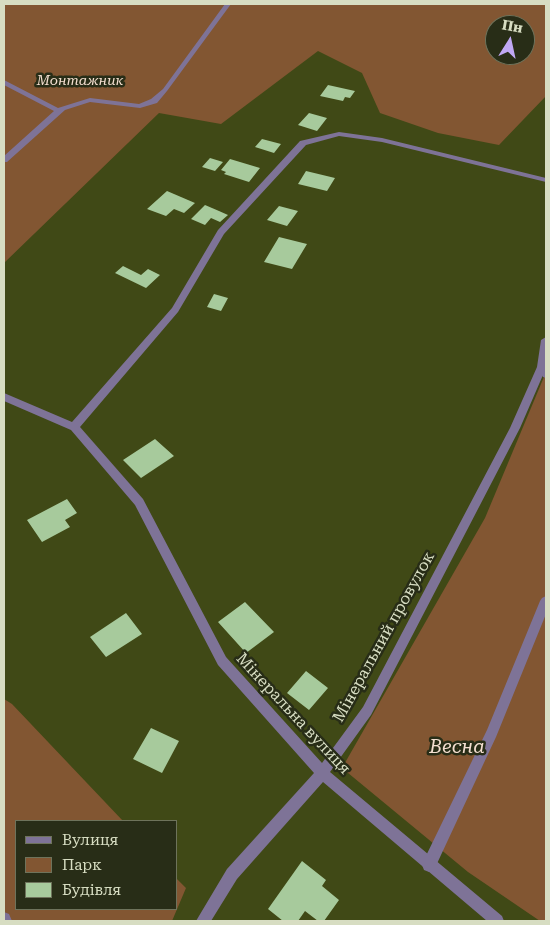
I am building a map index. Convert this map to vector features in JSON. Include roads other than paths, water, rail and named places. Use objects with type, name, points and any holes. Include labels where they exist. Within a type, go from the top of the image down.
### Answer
[{"type":"street","points":[[4,160],[62,108],[90,100],[140,106],[154,101],[228,4]]},
{"type":"street","points":[[4,82],[59,111]]},
{"type":"street","points":[[74,427],[175,310],[221,232],[304,144],[339,134],[373,139],[546,180]]},
{"type":"street","name":"Мінеральний провулок","points":[[203,921],[232,874],[322,773],[367,710],[544,371],[546,340]]},
{"type":"street","name":"Мінеральна вулиця","points":[[4,397],[74,427],[139,502],[222,661],[322,773],[428,865],[497,921]]},
{"type":"street","points":[[428,865],[492,733],[546,601]]},
{"type":"park label","name":"Монтажник","points":[[80,81]]},
{"type":"park label","name":"Весна","points":[[457,747]]}]
